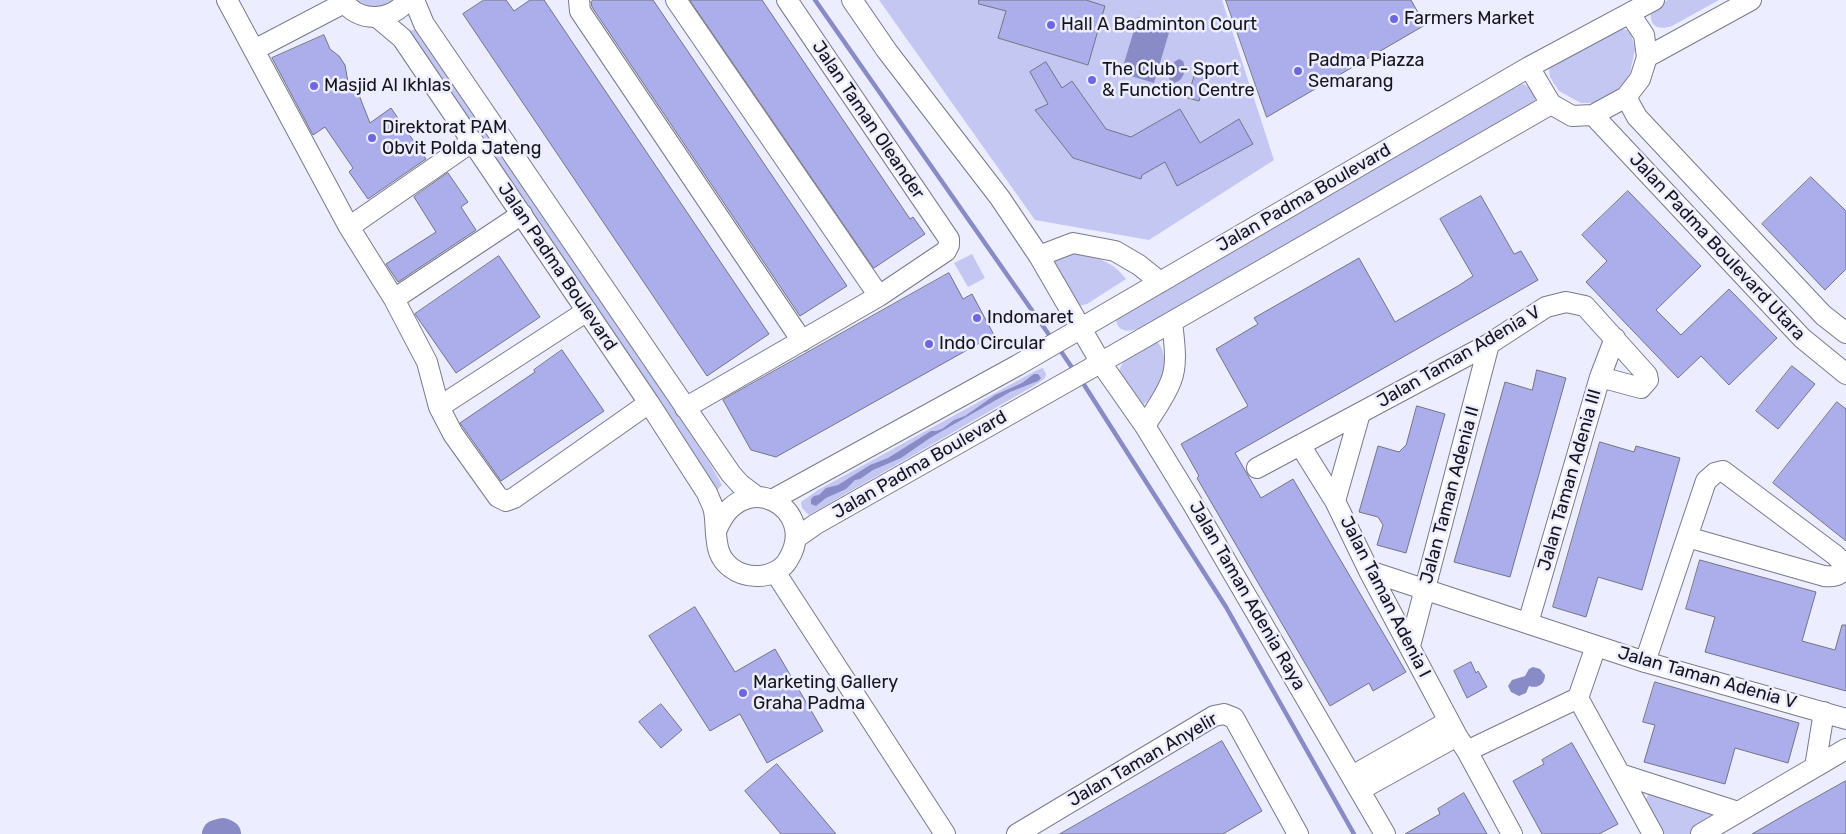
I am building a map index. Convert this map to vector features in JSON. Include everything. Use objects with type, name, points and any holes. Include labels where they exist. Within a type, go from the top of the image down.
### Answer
[{"type":"street","points":[[227,0],[349,228],[394,299],[427,362],[439,407],[458,442],[498,497],[506,500],[514,498],[649,403]]},
{"type":"street","points":[[254,50],[343,1],[354,11],[365,16],[377,17],[392,14],[407,0]]},
{"type":"street","name":"Jalan Padma Boulevard","points":[[414,0],[424,24],[731,474],[740,484],[764,499],[1024,362],[1529,67],[1630,14]]},
{"type":"street","points":[[579,0],[580,11],[802,341]]},
{"type":"street","points":[[676,0],[879,296],[685,408]]},
{"type":"street","name":"Jalan Taman Oleander","points":[[787,0],[949,239],[946,251],[879,296]]},
{"type":"street","name":"Jalan Taman Adenia Raya","points":[[852,0],[887,51],[1000,198],[1039,256],[1101,363],[1145,426],[1191,501],[1384,834]]},
{"type":"street","points":[[1529,67],[1551,104],[1572,116],[1593,115],[1626,97],[1640,79],[1647,57],[1644,35],[1630,14],[1654,0]]},
{"type":"street","points":[[1647,57],[1751,0]]},
{"type":"street","name":"Jalan Padma Boulevard","points":[[377,17],[402,38],[649,403],[707,493],[713,508],[717,529]]},
{"type":"street","name":"Jalan Padma Boulevard Utara","points":[[1626,97],[1637,117],[1824,315],[1846,333]]},
{"type":"street","points":[[1101,363],[1551,104]]},
{"type":"street","name":"Jalan Padma Boulevard Utara","points":[[1593,115],[1802,338],[1846,374]]},
{"type":"street","points":[[349,228],[473,142]]},
{"type":"street","points":[[394,299],[522,214]]},
{"type":"street","points":[[1039,256],[1073,243],[1115,252],[1139,265],[1159,283]]},
{"type":"street","name":"Jalan Taman Adenia V","points":[[1257,468],[1489,344],[1546,307],[1566,302],[1585,306],[1647,375],[1648,380],[1641,388],[1600,377]]},
{"type":"street","points":[[439,407],[587,311]]},
{"type":"street","points":[[1145,426],[1172,380],[1176,348],[1172,322]]},
{"type":"street","name":"Jalan Taman Adenia III","points":[[1528,623],[1600,377],[1615,338]]},
{"type":"street","name":"Jalan Taman Adenia II","points":[[1410,646],[1489,344]]},
{"type":"street","name":"Jalan Padma Boulevard","points":[[796,538],[816,524],[1101,363]]},
{"type":"street","points":[[1335,502],[1360,412]]},
{"type":"street","name":"Jalan Taman Adenia I","points":[[1300,444],[1335,502],[1369,571],[1512,834]]},
{"type":"street","points":[[1645,662],[1687,537],[1706,481],[1715,473],[1723,471],[1836,555],[1842,562],[1844,569],[1840,574],[1832,577],[1824,576],[1687,537]]},
{"type":"street","points":[[743,499],[764,499],[782,506],[790,515],[795,526],[794,552],[776,572],[750,577],[738,573],[720,555],[716,542],[717,529],[722,516],[731,506],[743,499]]},
{"type":"street","name":"Jalan Taman Adenia V","points":[[1369,571],[1645,662],[1846,719]]},
{"type":"street","points":[[776,572],[945,834]]},
{"type":"street","points":[[1596,646],[1578,698],[1653,834]]},
{"type":"street","points":[[1356,783],[1458,736],[1578,698]]},
{"type":"street","points":[[1814,768],[1824,712]]},
{"type":"street","name":"Jalan Taman Anyelir","points":[[1017,834],[1214,716],[1224,714],[1234,718],[1291,832]]},
{"type":"street","points":[[1701,834],[1734,821],[1846,749]]},
{"type":"street","points":[[1620,774],[1734,821]]},
{"type":"shaded area","points":[[354,0],[398,0],[373,10]]},
{"type":"shaded area","name":"The Club - Sport & Function Centre","points":[[879,0],[1222,0],[1274,160],[1149,240],[1035,220]]},
{"type":"shaded area","points":[[1668,0],[1719,0],[1672,26],[1660,28],[1652,22],[1651,12],[1658,5]]},
{"type":"shaded area","points":[[1138,17],[1171,26],[1154,83],[1121,73]]},
{"type":"shaded area","points":[[416,29],[583,272],[711,465],[722,485],[717,490],[712,488],[409,35],[409,31]]},
{"type":"shaded area","points":[[1621,29],[1628,30],[1631,34],[1635,49],[1630,73],[1621,90],[1596,103],[1581,103],[1559,91],[1550,77],[1549,70],[1551,67]]},
{"type":"shaded area","points":[[1179,59],[1183,61],[1184,65],[1183,76],[1178,81],[1171,83],[1169,78],[1174,72],[1174,62]]},
{"type":"shaded area","points":[[1522,84],[1528,86],[1535,96],[1535,103],[1523,112],[1140,328],[1126,331],[1118,325],[1116,315],[1126,305]]},
{"type":"shaded area","points":[[972,254],[985,278],[968,287],[954,263]]},
{"type":"shaded area","points":[[1076,254],[1110,264],[1126,279],[1087,304],[1079,306],[1046,265],[1063,256]]},
{"type":"shaded area","points":[[1155,338],[1164,356],[1163,373],[1152,396],[1140,407],[1119,373],[1128,356]]},
{"type":"shaded area","points":[[1043,368],[1046,374],[1045,378],[1037,384],[809,515],[802,508],[801,502],[818,490]]},
{"type":"shaded area","points":[[1034,374],[1038,374],[1041,378],[1010,392],[930,438],[901,458],[855,480],[846,489],[826,498],[816,506],[811,504],[811,499],[819,495],[826,488],[838,485],[870,465],[888,458],[931,431],[942,429],[995,395],[1022,383]]},
{"type":"shaded area","points":[[1533,667],[1540,669],[1545,675],[1542,683],[1535,687],[1529,686],[1526,693],[1519,696],[1511,692],[1508,686],[1512,680],[1525,676],[1529,669]]},
{"type":"shaded area","points":[[1650,791],[1715,809],[1718,817],[1691,834],[1664,834],[1646,799]]},
{"type":"building","points":[[484,0],[506,0],[514,11],[530,0],[544,0],[769,334],[707,376],[463,14]]},
{"type":"building","points":[[594,0],[653,0],[847,286],[800,316],[592,7],[591,2]]},
{"type":"building","points":[[690,0],[762,0],[910,219],[913,217],[925,234],[874,268]]},
{"type":"building","name":"Hall A Badminton Court","points":[[979,0],[1086,0],[1105,6],[1088,65],[998,38],[1006,11],[979,4]]},
{"type":"building","name":"Padma Piazza Semarang","points":[[1226,0],[1411,0],[1425,25],[1267,117]]},
{"type":"building","points":[[324,35],[330,49],[339,56],[345,65],[349,88],[355,85],[370,123],[391,108],[426,159],[368,199],[349,172],[353,168],[325,127],[313,135],[272,58]]},
{"type":"building","points":[[1046,62],[1062,88],[1072,81],[1106,129],[1131,137],[1180,109],[1200,143],[1239,119],[1253,144],[1177,186],[1165,162],[1142,175],[1141,179],[1073,158],[1035,110],[1048,104],[1030,72]]},
{"type":"building","points":[[1198,64],[1209,68],[1199,101],[1188,98]]},
{"type":"building","points":[[448,173],[468,202],[461,207],[476,230],[398,282],[386,264],[436,232],[414,197]]},
{"type":"building","points":[[1811,177],[1846,211],[1846,269],[1825,290],[1762,224]]},
{"type":"building","points":[[1628,191],[1701,266],[1656,310],[1681,335],[1729,289],[1777,338],[1729,385],[1701,356],[1678,378],[1586,282],[1607,261],[1582,235]]},
{"type":"building","points":[[1481,196],[1514,254],[1521,251],[1538,280],[1235,453],[1261,498],[1293,479],[1406,672],[1373,691],[1369,683],[1330,706],[1197,478],[1199,476],[1181,444],[1248,406],[1216,349],[1258,324],[1254,318],[1359,258],[1395,322],[1473,276],[1440,219]]},
{"type":"building","points":[[499,256],[540,317],[456,373],[415,314]]},
{"type":"building","points":[[949,273],[963,299],[972,294],[994,335],[776,457],[751,450],[723,400]]},
{"type":"building","points":[[562,350],[604,411],[501,481],[460,423],[535,372],[534,370]]},
{"type":"building","points":[[1792,366],[1815,384],[1778,429],[1756,411]]},
{"type":"building","points":[[1537,370],[1566,378],[1510,577],[1454,562],[1505,382],[1532,390]]},
{"type":"building","points":[[1837,402],[1846,409],[1846,541],[1773,483]]},
{"type":"building","points":[[1417,406],[1445,414],[1406,553],[1377,545],[1383,525],[1378,517],[1359,512],[1378,446],[1399,452],[1406,445]]},
{"type":"building","points":[[1600,442],[1634,452],[1636,446],[1680,458],[1642,590],[1598,577],[1586,617],[1553,607]]},
{"type":"building","points":[[1700,560],[1816,592],[1802,641],[1835,650],[1842,625],[1846,625],[1846,691],[1705,652],[1715,617],[1686,609]]},
{"type":"building","name":"Marketing Gallery Graha Padma","points":[[695,607],[735,672],[775,649],[823,731],[767,763],[740,714],[710,731],[649,636]]},
{"type":"building","points":[[1471,662],[1476,673],[1478,671],[1487,687],[1467,698],[1454,671]]},
{"type":"building","points":[[1655,682],[1799,723],[1788,763],[1735,748],[1725,784],[1644,762],[1655,725],[1643,722]]},
{"type":"building","points":[[661,704],[682,730],[661,748],[639,722]]},
{"type":"building","points":[[1222,741],[1262,811],[1223,834],[1060,834]]},
{"type":"building","points":[[1572,743],[1618,824],[1599,834],[1542,834],[1513,781],[1544,764],[1542,760]]},
{"type":"building","points":[[777,764],[836,834],[781,834],[745,791]]},
{"type":"building","points":[[1846,781],[1846,834],[1752,834],[1797,808]]},
{"type":"building","points":[[1464,793],[1487,834],[1405,834],[1440,814],[1438,809]]},
{"type":"waterway","points":[[815,0],[1052,339]]},
{"type":"waterway","points":[[1058,347],[1075,372]]},
{"type":"waterway","points":[[1081,380],[1226,607],[1354,834]]},
{"type":"waterway","points":[[216,834],[223,832],[227,834]]},
{"type":"place","name":"Farmers Market","points":[[1394,19]]},
{"type":"place","name":"Hall A Badminton Court","points":[[1051,25]]},
{"type":"place","name":"Padma Piazza Semarang","points":[[1298,71]]},
{"type":"place","name":"The Club - Sport & Function Centre","points":[[1092,80]]},
{"type":"place","name":"Masjid Al Ikhlas","points":[[314,86]]},
{"type":"place","name":"Direktorat PAM Obvit Polda Jateng","points":[[372,138]]},
{"type":"place","name":"Indomaret","points":[[977,318]]},
{"type":"place","name":"Indo Circular","points":[[929,344]]},
{"type":"place","name":"Marketing Gallery Graha Padma","points":[[743,693]]}]
